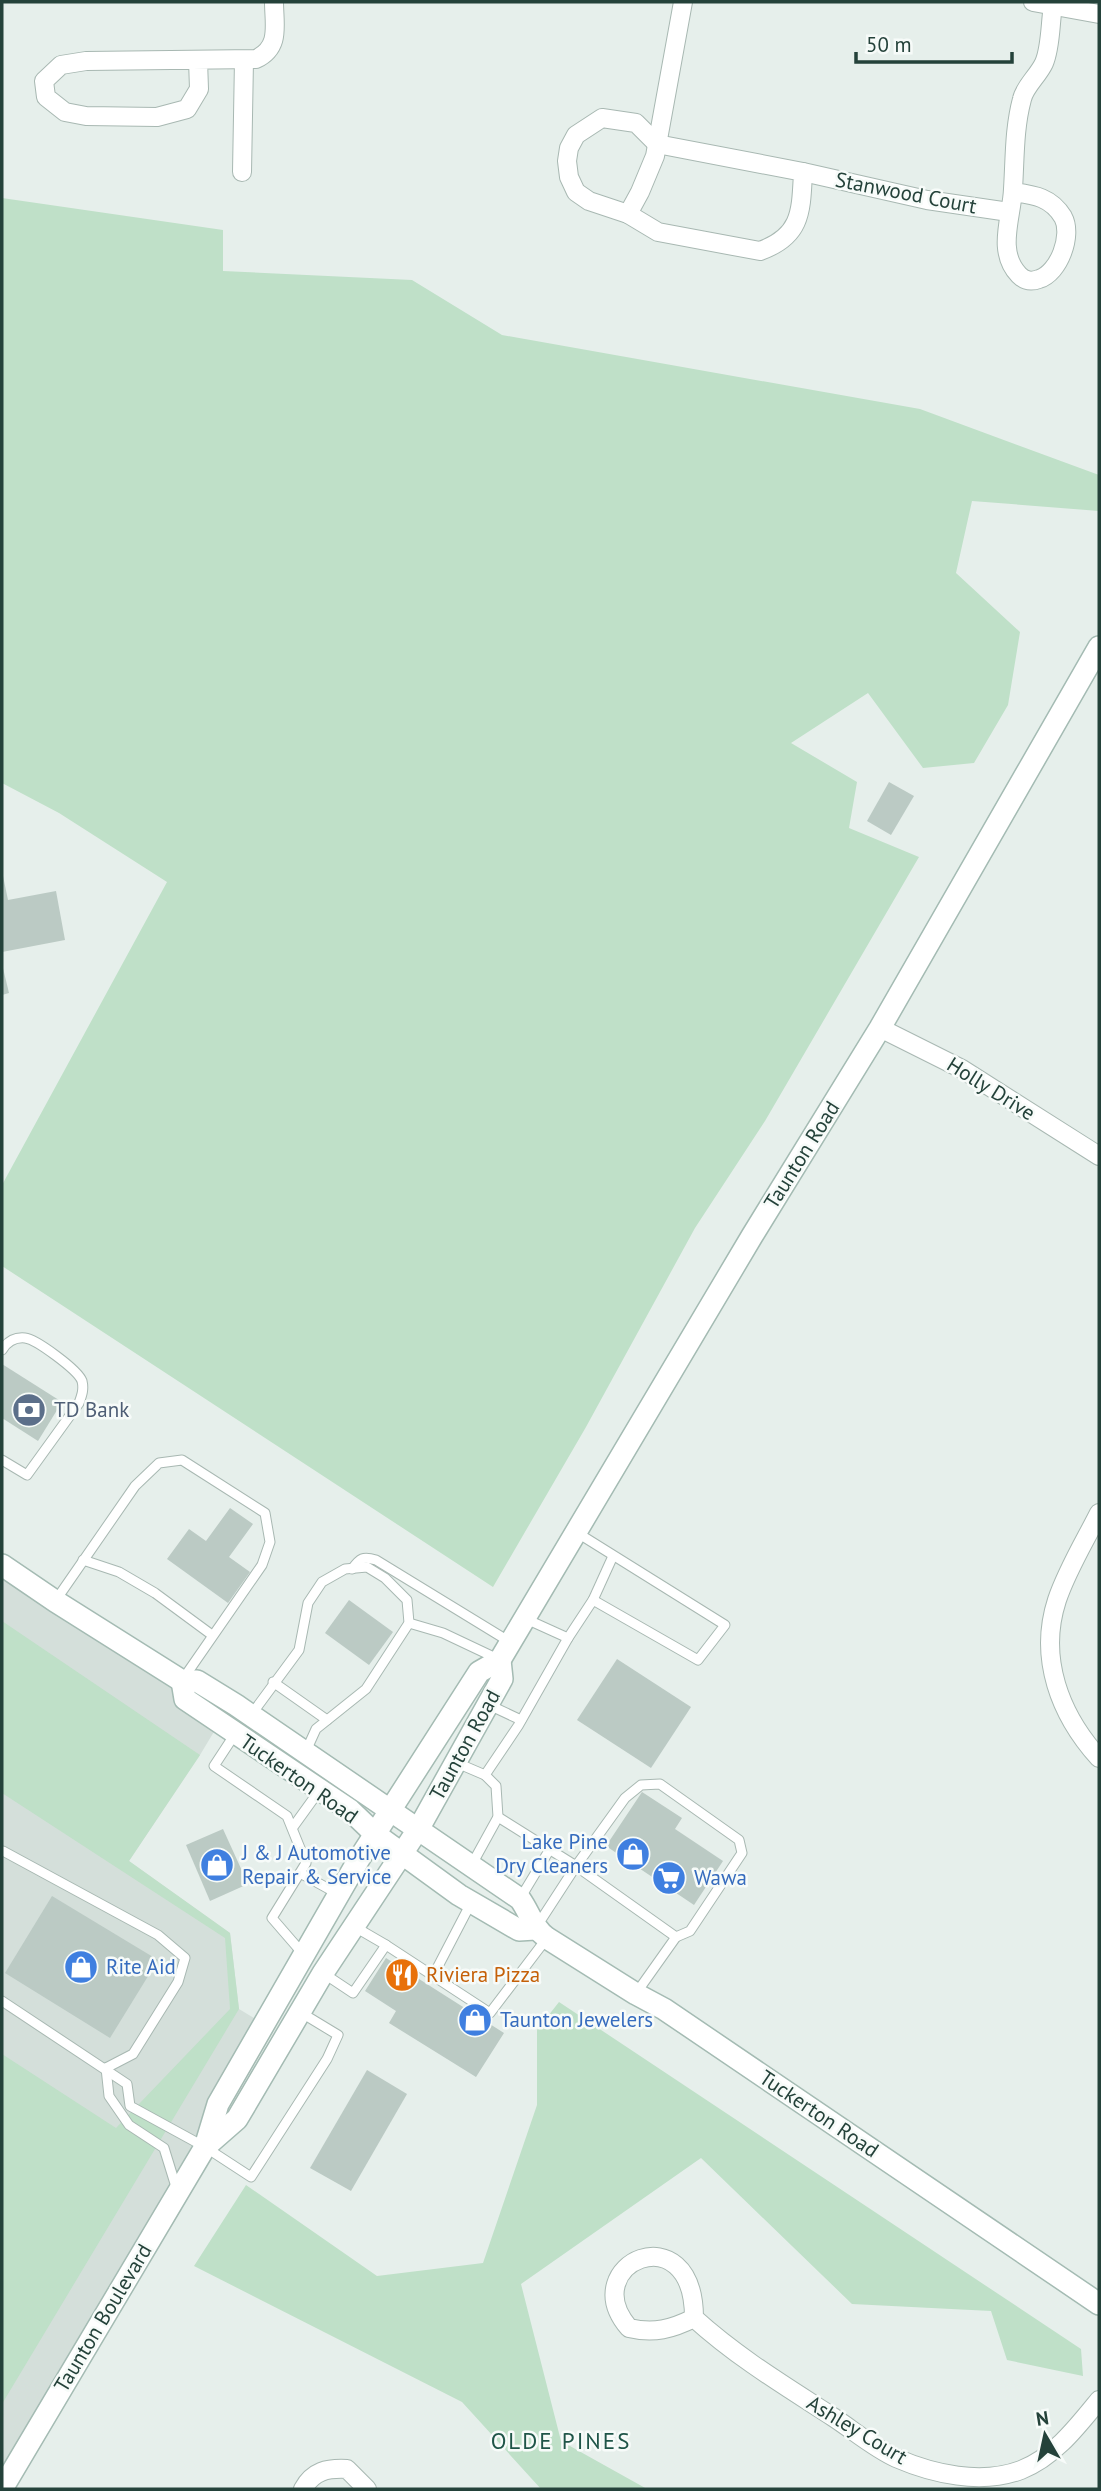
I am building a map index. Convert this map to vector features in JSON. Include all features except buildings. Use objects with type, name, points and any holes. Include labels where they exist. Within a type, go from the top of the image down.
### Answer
[{"type":"main road","name":"Taunton Road","points":[[390,1809],[479,1672],[505,1651],[752,1236],[880,1028],[1099,647]]},
{"type":"main road","name":"Tuckerton Road","points":[[2,1565],[182,1681],[197,1681],[251,1715],[419,1828],[520,1899],[541,1934]]},
{"type":"main road","name":"Taunton Road","points":[[419,1828],[502,1679],[505,1651]]},
{"type":"main road","name":"Tuckerton Road","points":[[182,1681],[185,1699],[350,1810],[375,1833],[471,1902],[519,1930],[541,1934],[664,2009],[1099,2304]]},
{"type":"main road","name":"Taunton Boulevard","points":[[2,2488],[205,2147],[218,2104],[390,1809]]},
{"type":"main road","name":"Taunton Boulevard","points":[[205,2147],[237,2119],[323,1973],[419,1828]]},
{"type":"street","points":[[198,61],[200,89],[187,109],[157,117],[86,116],[65,112],[46,97],[44,81],[61,65],[86,61],[256,59],[267,54],[275,39],[274,2]]},
{"type":"street","points":[[628,214],[646,180],[657,144],[683,2]]},
{"type":"street","points":[[1033,2],[1099,15]]},
{"type":"street","points":[[1013,192],[1042,196],[1062,215],[1067,226],[1063,252],[1049,273],[1040,279],[1023,279],[1010,262],[1007,239],[1013,192],[1015,133],[1022,95],[1045,61],[1053,5]]},
{"type":"street","points":[[242,172],[244,60]]},
{"type":"street","name":"Stanwood Court","points":[[803,172],[798,221],[789,234],[776,245],[760,251],[658,232],[628,214],[589,201],[576,192],[569,177],[567,161],[569,148],[576,135],[602,118],[636,122],[657,144],[803,172],[941,202],[1009,212]]},
{"type":"street","name":"Holly Drive","points":[[880,1028],[962,1069],[1099,1156]]},
{"type":"street","points":[[1099,1513],[1058,1598],[1050,1642],[1053,1668],[1068,1717],[1099,1758]]},
{"type":"street","points":[[653,2256],[672,2262],[684,2273],[694,2304],[694,2318],[662,2331],[629,2328],[615,2305],[614,2293],[623,2270],[631,2262],[653,2256]]},
{"type":"street","name":"Ashley Court","points":[[694,2318],[739,2356],[895,2458],[956,2476],[999,2476],[1039,2462],[1068,2437],[1099,2400]]},
{"type":"street","points":[[303,2489],[316,2473],[330,2468],[347,2469],[367,2489]]},
{"type":"lane","points":[[2,1350],[18,1338],[30,1339],[77,1373],[82,1383],[79,1402],[27,1475],[2,1460]]},
{"type":"lane","points":[[55,1601],[135,1486],[159,1463],[182,1460],[265,1513],[270,1542],[262,1565],[182,1681]]},
{"type":"lane","points":[[576,1532],[725,1625],[698,1660],[593,1600]]},
{"type":"lane","points":[[352,1569],[360,1558],[365,1556],[376,1560],[505,1651]]},
{"type":"lane","points":[[485,1775],[593,1600],[613,1556]]},
{"type":"lane","points":[[83,1560],[119,1572],[155,1593],[212,1635]]},
{"type":"lane","points":[[251,1715],[299,1650],[308,1603],[322,1582],[345,1569],[367,1567],[391,1583],[407,1600],[409,1623],[366,1689],[316,1729],[305,1752]]},
{"type":"lane","points":[[524,1618],[568,1638]]},
{"type":"lane","points":[[409,1623],[505,1651]]},
{"type":"lane","points":[[273,1682],[327,1720]]},
{"type":"lane","points":[[489,1705],[521,1720]]},
{"type":"lane","points":[[235,1734],[214,1766],[287,1816],[293,1827],[306,1863],[272,1918],[305,1956]]},
{"type":"lane","points":[[457,1763],[485,1775],[496,1786],[498,1817],[471,1866]]},
{"type":"lane","points":[[353,1926],[490,2013],[541,1934],[576,1866],[625,1798],[641,1786],[660,1784],[739,1840],[742,1853],[691,1931],[676,1937],[636,1994]]},
{"type":"lane","points":[[293,1827],[319,1791]]},
{"type":"lane","points":[[498,1817],[576,1866],[676,1937]]},
{"type":"lane","points":[[520,1899],[550,1849]]},
{"type":"lane","points":[[3,1851],[158,1935],[185,1958],[178,1982],[133,2054],[106,2068]]},
{"type":"lane","points":[[300,1872],[340,1895]]},
{"type":"lane","points":[[433,1976],[471,1902]]},
{"type":"lane","points":[[323,1973],[353,1993],[386,1945]]},
{"type":"lane","points":[[2,2001],[127,2084],[130,2106],[205,2147],[251,2177],[327,2059],[338,2035],[300,2012]]},
{"type":"lane","points":[[106,2068],[108,2096],[129,2125],[164,2148],[178,2192]]},
{"type":"shaded area","points":[[2,1565],[221,1720],[129,1861],[230,1933],[239,2009],[274,2030],[2,2489]]},
{"type":"green space","points":[[2,198],[223,230],[223,271],[412,280],[502,335],[920,409],[1099,475],[1099,511],[972,501],[956,573],[1020,632],[1008,705],[974,763],[923,768],[868,693],[791,743],[857,782],[849,828],[919,857],[765,1121],[695,1228],[586,1427],[493,1587],[2,1266],[2,1185],[167,882],[59,813],[2,783]]},
{"type":"green space","points":[[2,1621],[200,1755],[129,1861],[230,1933],[239,2009],[2,2404],[2,2054],[116,2128],[230,2009],[225,1938],[2,1793]]},
{"type":"green space","points":[[559,2002],[1081,2349],[1083,2376],[1007,2360],[991,2311],[852,2304],[701,2158],[521,2284],[561,2441],[647,2489],[541,2489],[462,2402],[194,2266],[246,2185],[377,2276],[483,2263],[537,2105],[537,2030]]},
{"type":"place","name":"TD Bank","points":[[29,1410]]},
{"type":"place","name":"Lake Pine Dry Cleaners","points":[[633,1854]]},
{"type":"place","name":"J & J Automotive Repair & Service","points":[[217,1865]]},
{"type":"place","name":"Wawa","points":[[669,1878]]},
{"type":"place","name":"Rite Aid","points":[[81,1967]]},
{"type":"place","name":"Riviera Pizza","points":[[402,1975]]},
{"type":"place","name":"Taunton Jewelers","points":[[475,2020]]},
{"type":"district","name":"OLDE PINES","points":[[561,2441]]}]
